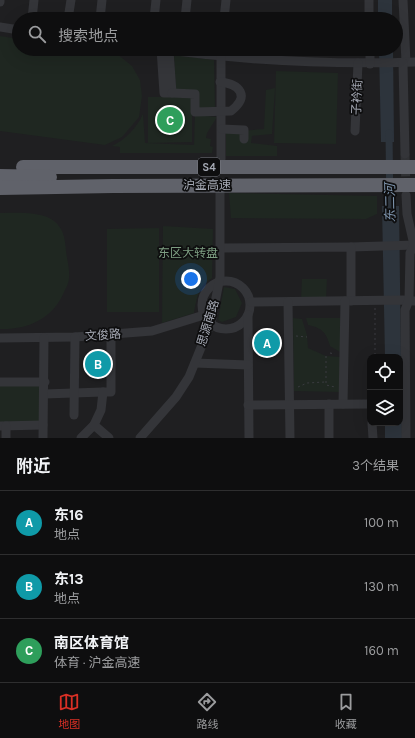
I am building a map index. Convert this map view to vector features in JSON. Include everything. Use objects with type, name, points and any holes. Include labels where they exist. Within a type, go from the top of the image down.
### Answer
[{"type":"highway","name":"沪金高速","points":[[0,167],[44,177]]},
{"type":"highway","name":"沪金高速","points":[[0,176],[408,176]]},
{"type":"highway","name":"沪金高速","points":[[0,188],[44,177]]},
{"type":"street","points":[[33,12],[34,0]]},
{"type":"street","points":[[69,12],[70,0]]},
{"type":"street","points":[[101,12],[102,0]]},
{"type":"street","points":[[155,12],[156,0]]},
{"type":"street","points":[[186,12],[187,0]]},
{"type":"street","points":[[225,12],[226,0]]},
{"type":"street","points":[[369,0],[369,12]]},
{"type":"street","points":[[403,0],[408,176],[407,214],[413,245],[409,256],[409,300],[405,310],[406,438]]},
{"type":"street","points":[[0,27],[12,29]]},
{"type":"street","points":[[163,56],[164,93],[195,94],[195,112],[231,111],[236,107],[240,100],[241,93],[238,88],[230,83],[220,82]]},
{"type":"street","points":[[220,56],[222,129],[221,159]]},
{"type":"street","points":[[261,56],[374,64],[405,63]]},
{"type":"street","points":[[372,56],[374,64]]},
{"type":"street","name":"子衿街","points":[[356,131],[358,63]]},
{"type":"street","points":[[222,129],[244,130],[244,139]]},
{"type":"street","name":"思源南路","points":[[140,438],[176,397],[189,377],[211,323],[220,282],[220,189]]},
{"type":"street","points":[[221,248],[413,245]]},
{"type":"street","points":[[343,404],[351,247]]},
{"type":"street","points":[[248,315],[244,321],[232,328],[217,327],[204,315],[202,308],[204,295],[208,289],[220,282],[234,282],[240,284],[249,295],[249,438]]},
{"type":"street","points":[[250,302],[409,300]]},
{"type":"street","points":[[288,302],[290,438]]},
{"type":"street","name":"文俊路","points":[[0,338],[44,338],[152,331],[204,315]]},
{"type":"street","points":[[44,394],[111,392],[111,334]]},
{"type":"street","points":[[74,415],[75,336]]},
{"type":"street","points":[[43,438],[44,338]]},
{"type":"street","points":[[195,363],[248,365]]},
{"type":"street","points":[[0,382],[44,382]]},
{"type":"street","points":[[81,438],[94,425],[101,410],[103,392]]},
{"type":"street","points":[[329,404],[329,438]]},
{"type":"street","points":[[248,405],[367,404]]},
{"type":"street","points":[[6,438],[3,426],[43,425]]},
{"type":"street","points":[[94,425],[109,438]]},
{"type":"street","points":[[372,426],[372,438]]},
{"type":"path","points":[[375,300],[375,354]]},
{"type":"path","points":[[289,335],[307,337]]},
{"type":"path","points":[[326,356],[326,385],[343,389]]},
{"type":"path","points":[[290,387],[301,386],[307,383],[326,382]]},
{"type":"shaded area","points":[[0,0],[415,0],[415,438],[0,438]]},
{"type":"shaded area","points":[[378,0],[392,0],[392,12],[378,12]]},
{"type":"shaded area","points":[[379,56],[393,56],[394,142],[381,142]]},
{"type":"shaded area","points":[[382,206],[399,206],[401,354],[385,354]]},
{"type":"shaded area","points":[[385,426],[402,426],[402,438],[385,438]]},
{"type":"green space","points":[[0,36],[12,38],[12,56],[120,56],[132,66],[140,80],[142,96],[139,117],[122,137],[105,145],[0,131]]},
{"type":"green space","points":[[174,56],[214,60],[215,109],[198,109],[197,92],[176,90]]},
{"type":"green space","points":[[276,71],[338,73],[336,144],[274,143]]},
{"type":"green space","points":[[275,88],[272,134],[252,136],[251,143],[277,146],[277,156],[226,156],[226,132],[264,129],[266,90]]},
{"type":"green space","points":[[148,97],[192,97],[192,142],[148,143]]},
{"type":"green space","points":[[143,114],[145,143],[194,145],[195,115],[217,117],[207,133],[206,138],[211,139],[210,146],[213,147],[212,153],[120,153],[120,147],[112,146],[130,133]]},
{"type":"green space","points":[[229,193],[377,196],[377,214],[366,219],[231,218]]},
{"type":"green space","points":[[0,213],[35,214],[54,221],[60,227],[63,234],[69,271],[69,280],[59,301],[46,316],[29,325],[10,329],[0,329]]},
{"type":"green space","name":"东区大转盘","points":[[163,226],[213,229],[212,278],[207,281],[201,289],[197,297],[194,313],[162,323]]},
{"type":"green space","points":[[159,228],[159,312],[107,312],[107,229]]},
{"type":"green space","points":[[302,279],[327,279],[326,298],[301,298]]},
{"type":"green space","points":[[224,287],[235,289],[242,303],[236,317],[222,322],[218,320]]},
{"type":"green space","points":[[293,318],[302,319],[307,335],[308,348],[326,356],[341,357],[340,392],[294,391]]},
{"type":"green space","points":[[306,318],[340,318],[340,352],[330,346],[323,331],[308,325]]},
{"type":"green space","points":[[0,382],[45,382],[43,425],[0,426]]},
{"type":"waterway","name":"东二河","points":[[389,133],[390,215]]},
{"type":"tunnel","points":[[405,154],[406,189]]},
{"type":"place","name":"南区体育馆","points":[[170,120]]},
{"type":"place","name":"东16","points":[[267,343]]},
{"type":"place","name":"东13","points":[[98,364]]}]
